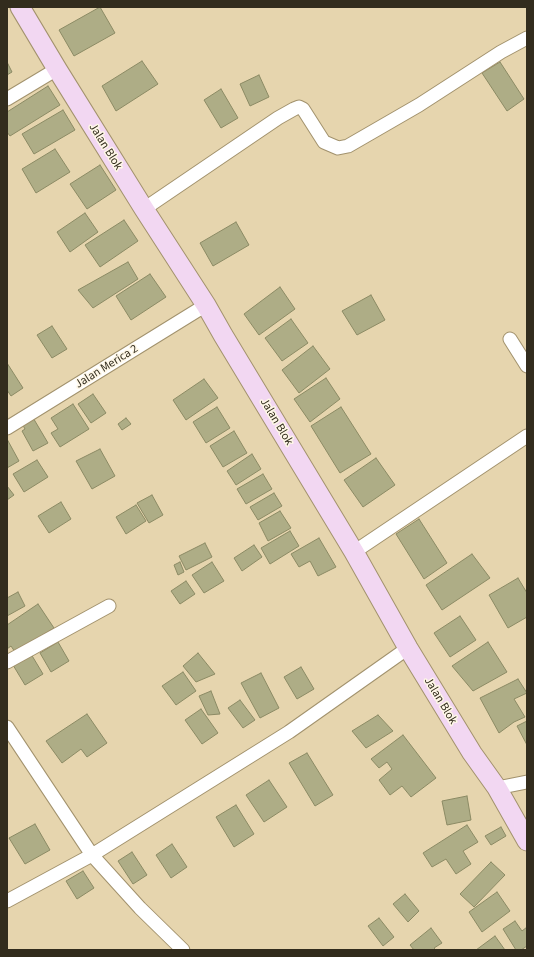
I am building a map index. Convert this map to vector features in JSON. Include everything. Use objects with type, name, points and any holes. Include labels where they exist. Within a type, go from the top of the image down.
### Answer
[{"type":"main road","name":"Jalan Blok","points":[[20,7],[56,69],[206,305],[354,552],[408,648],[472,753],[497,788],[527,840]]},
{"type":"street","points":[[144,209],[278,118],[298,107],[303,109],[324,142],[338,148],[348,146],[419,105],[501,52],[527,38]]},
{"type":"street","points":[[7,99],[56,69]]},
{"type":"street","name":"Jalan Merica 2","points":[[7,428],[206,305]]},
{"type":"street","points":[[510,339],[527,366]]},
{"type":"street","points":[[354,552],[527,436]]},
{"type":"street","points":[[7,662],[109,606]]},
{"type":"street","points":[[7,901],[92,855],[289,732],[408,648]]},
{"type":"street","points":[[7,726],[92,855],[140,908],[183,950]]},
{"type":"street","points":[[497,788],[527,782]]},
{"type":"building","points":[[100,7],[115,33],[74,56],[59,30]]},
{"type":"building","points":[[142,61],[158,84],[116,111],[102,86]]},
{"type":"building","points":[[7,62],[12,72],[7,75]]},
{"type":"building","points":[[500,62],[524,99],[507,111],[482,73]]},
{"type":"building","points":[[259,75],[269,97],[250,106],[240,84]]},
{"type":"building","points":[[48,86],[60,105],[10,136],[7,132],[7,112]]},
{"type":"building","points":[[221,89],[238,118],[221,128],[204,100]]},
{"type":"building","points":[[63,110],[75,130],[34,154],[22,134]]},
{"type":"building","points":[[55,149],[70,172],[36,193],[22,169]]},
{"type":"building","points":[[100,165],[116,190],[87,209],[70,184]]},
{"type":"building","points":[[85,213],[98,232],[70,252],[57,232]]},
{"type":"building","points":[[124,220],[138,241],[100,267],[85,245]]},
{"type":"building","points":[[236,222],[249,245],[213,266],[200,243]]},
{"type":"building","points":[[128,262],[138,279],[93,308],[78,290]]},
{"type":"building","points":[[150,274],[166,297],[131,320],[116,296]]},
{"type":"building","points":[[280,287],[295,309],[259,335],[244,314]]},
{"type":"building","points":[[371,295],[385,320],[357,335],[342,311]]},
{"type":"building","points":[[291,319],[308,343],[282,361],[265,338]]},
{"type":"building","points":[[52,326],[67,349],[52,358],[37,335]]},
{"type":"building","points":[[313,346],[330,369],[299,393],[282,370]]},
{"type":"building","points":[[7,363],[23,388],[11,396],[7,390]]},
{"type":"building","points":[[326,378],[340,399],[310,422],[294,399]]},
{"type":"building","points":[[204,379],[218,398],[186,420],[173,400]]},
{"type":"building","points":[[93,394],[106,413],[91,423],[78,404]]},
{"type":"building","points":[[73,404],[89,429],[60,447],[51,433],[58,429],[51,418]]},
{"type":"building","points":[[217,407],[230,428],[206,443],[193,422]]},
{"type":"building","points":[[341,407],[371,454],[340,473],[311,426]]},
{"type":"building","points":[[32,416],[48,443],[33,451],[22,431],[25,429],[21,422]]},
{"type":"building","points":[[126,418],[131,424],[122,430],[118,424]]},
{"type":"building","points":[[234,431],[247,453],[223,467],[210,446]]},
{"type":"building","points":[[7,439],[19,461],[7,468]]},
{"type":"building","points":[[100,449],[115,476],[92,489],[76,461]]},
{"type":"building","points":[[252,454],[261,469],[236,485],[227,471]]},
{"type":"building","points":[[376,458],[395,485],[363,507],[344,480]]},
{"type":"building","points":[[37,460],[48,477],[24,492],[13,474]]},
{"type":"building","points":[[263,474],[272,489],[246,504],[237,489]]},
{"type":"building","points":[[7,486],[14,495],[7,500]]},
{"type":"building","points":[[274,493],[282,506],[258,520],[250,507]]},
{"type":"building","points":[[152,495],[163,515],[149,523],[137,503]]},
{"type":"building","points":[[61,502],[71,519],[49,533],[38,516]]},
{"type":"building","points":[[136,505],[146,521],[126,534],[116,517]]},
{"type":"building","points":[[280,511],[291,528],[268,541],[259,523]]},
{"type":"building","points":[[419,519],[447,563],[424,579],[396,534]]},
{"type":"building","points":[[290,531],[299,546],[270,564],[261,548]]},
{"type":"building","points":[[319,538],[336,567],[318,576],[310,561],[299,567],[291,554]]},
{"type":"building","points":[[205,543],[212,557],[186,570],[179,556]]},
{"type":"building","points":[[254,545],[262,557],[242,571],[234,558]]},
{"type":"building","points":[[472,554],[490,578],[442,610],[426,585]]},
{"type":"building","points":[[180,562],[184,572],[178,575],[174,565]]},
{"type":"building","points":[[212,562],[224,581],[204,593],[192,575]]},
{"type":"building","points":[[518,578],[527,593],[527,617],[508,628],[489,595]]},
{"type":"building","points":[[186,581],[195,594],[180,604],[171,591]]},
{"type":"building","points":[[18,592],[25,606],[7,616],[7,598]]},
{"type":"building","points":[[38,604],[54,628],[15,652],[11,646],[7,649],[7,625]]},
{"type":"building","points":[[460,616],[476,640],[450,657],[434,633]]},
{"type":"building","points":[[58,642],[69,661],[51,672],[40,653]]},
{"type":"building","points":[[488,642],[507,672],[473,691],[452,666]]},
{"type":"building","points":[[198,653],[215,674],[196,682],[183,666]]},
{"type":"building","points":[[31,654],[43,674],[25,685],[13,665]]},
{"type":"building","points":[[301,667],[314,689],[297,699],[284,677]]},
{"type":"building","points":[[183,672],[196,691],[176,705],[162,686]]},
{"type":"building","points":[[261,673],[279,708],[260,718],[241,683]]},
{"type":"building","points":[[518,679],[527,693],[514,699],[525,717],[514,722],[499,733],[480,698]]},
{"type":"building","points":[[211,691],[220,714],[208,715],[199,696]]},
{"type":"building","points":[[240,700],[255,720],[243,728],[228,708]]},
{"type":"building","points":[[201,709],[218,733],[202,744],[185,720]]},
{"type":"building","points":[[87,714],[107,743],[87,757],[81,749],[62,763],[46,741]]},
{"type":"building","points":[[378,715],[393,731],[366,748],[352,731]]},
{"type":"building","points":[[527,721],[527,745],[517,726]]},
{"type":"building","points":[[403,735],[436,778],[411,797],[402,786],[390,795],[379,780],[392,769],[387,762],[379,768],[371,759]]},
{"type":"building","points":[[307,753],[333,795],[315,806],[289,763]]},
{"type":"building","points":[[269,780],[287,807],[264,822],[246,795]]},
{"type":"building","points":[[467,796],[471,820],[447,825],[442,801]]},
{"type":"building","points":[[236,805],[254,834],[234,847],[216,817]]},
{"type":"building","points":[[35,824],[50,850],[25,864],[9,838]]},
{"type":"building","points":[[467,825],[478,842],[463,851],[471,864],[456,874],[446,859],[432,867],[423,853]]},
{"type":"building","points":[[501,827],[506,836],[491,845],[485,836]]},
{"type":"building","points":[[172,844],[187,867],[171,878],[156,855]]},
{"type":"building","points":[[132,852],[147,875],[133,884],[118,861]]},
{"type":"building","points":[[491,862],[505,875],[474,907],[460,894]]},
{"type":"building","points":[[83,871],[94,888],[77,899],[66,881]]},
{"type":"building","points":[[497,892],[510,911],[482,932],[469,912]]},
{"type":"building","points":[[405,894],[419,911],[408,922],[393,904]]},
{"type":"building","points":[[379,918],[394,937],[383,946],[368,926]]},
{"type":"building","points":[[515,921],[522,931],[527,927],[527,946],[521,950],[516,950],[503,929]]},
{"type":"building","points":[[431,928],[442,943],[434,948],[436,950],[414,950],[410,945]]},
{"type":"building","points":[[495,936],[505,950],[476,950]]}]
